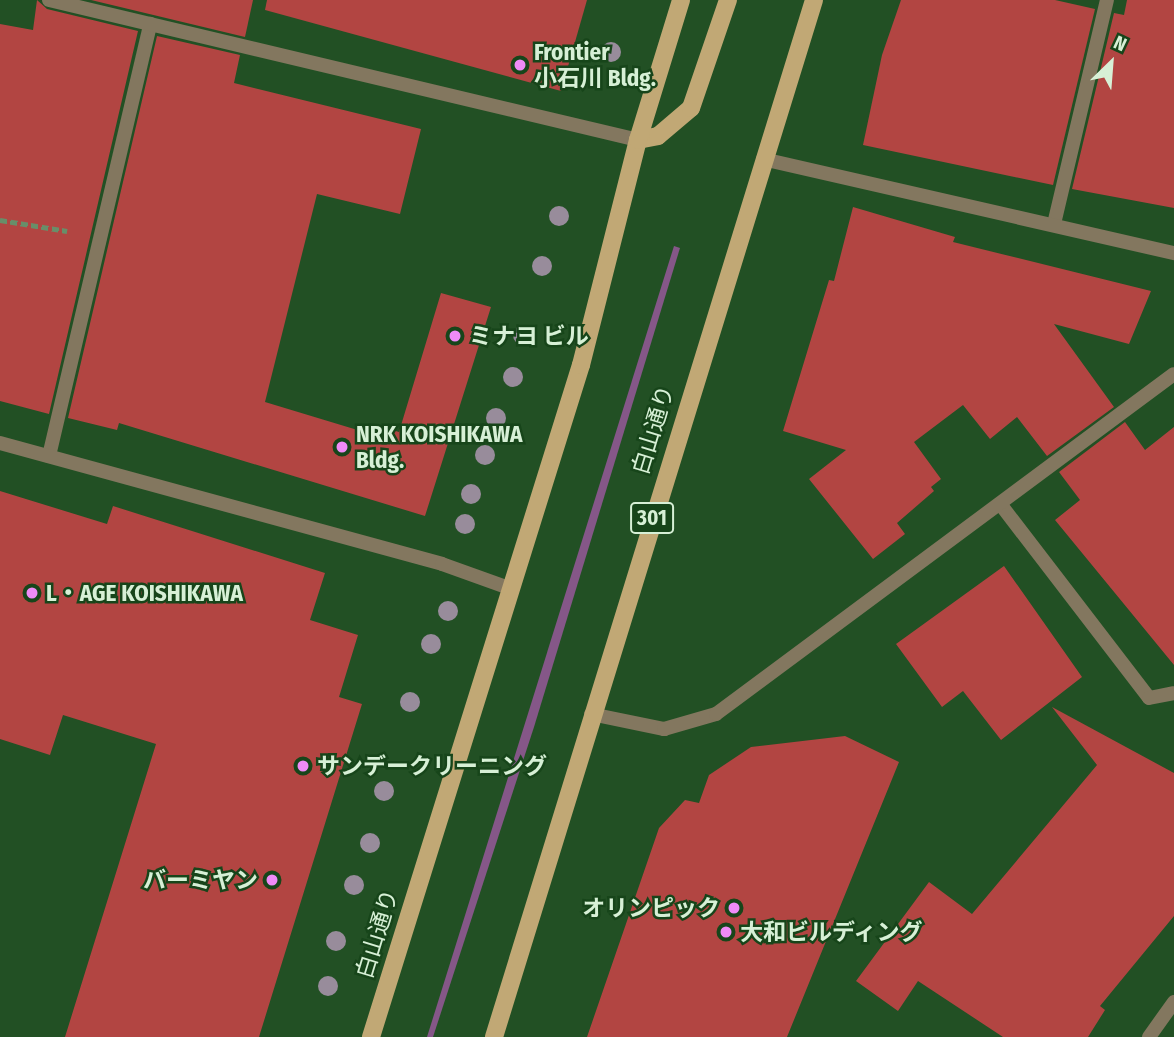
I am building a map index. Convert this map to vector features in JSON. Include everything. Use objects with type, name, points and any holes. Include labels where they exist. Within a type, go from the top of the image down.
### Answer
[{"type":"main road","name":"白山通り","points":[[371,1037],[581,365],[638,140],[681,0]]},
{"type":"main road","points":[[638,140],[658,136],[691,108],[703,83],[728,0]]},
{"type":"main road","name":"白山通り","points":[[494,1037],[591,713],[814,0]]},
{"type":"street","points":[[49,0],[638,140]]},
{"type":"street","points":[[1054,224],[1107,0]]},
{"type":"street","points":[[49,456],[150,24]]},
{"type":"street","points":[[763,159],[1174,253]]},
{"type":"street","points":[[591,713],[664,729],[716,714],[1174,374]]},
{"type":"street","points":[[0,443],[442,565],[509,589]]},
{"type":"street","points":[[1001,505],[1149,698],[1174,692]]},
{"type":"street","points":[[1149,1037],[1174,1002]]},
{"type":"path","points":[[0,220],[102,238]]},
{"type":"shaded area","points":[[674,246],[680,248],[534,727],[433,1037],[427,1037]]},
{"type":"building","points":[[37,0],[47,9],[138,31],[49,414],[0,401],[0,24],[33,30]]},
{"type":"building","points":[[91,0],[253,0],[245,37]]},
{"type":"building","name":"Frontier 小石川 Bldg.","points":[[267,0],[587,0],[561,91],[265,10]]},
{"type":"building","points":[[901,0],[1055,0],[1095,9],[1053,185],[863,145],[882,55]]},
{"type":"building","points":[[1127,0],[1174,0],[1174,208],[1072,189],[1114,13],[1124,15]]},
{"type":"building","points":[[157,36],[240,55],[234,83],[421,129],[400,214],[317,194],[265,402],[374,435],[376,425],[399,432],[441,293],[491,307],[425,516],[119,423],[117,430],[68,418]]},
{"type":"building","points":[[853,207],[955,237],[953,242],[1151,291],[1129,344],[1054,324],[1114,407],[1047,456],[1017,417],[990,439],[963,405],[914,442],[941,479],[931,487],[934,491],[897,523],[905,534],[873,559],[809,479],[846,450],[783,431],[829,280],[834,281]]},
{"type":"building","points":[[1125,422],[1145,450],[1174,427],[1174,665],[1055,520],[1080,500],[1059,472]]},
{"type":"building","points":[[0,491],[107,524],[113,506],[325,573],[310,620],[358,635],[339,697],[362,704],[259,1037],[65,1037],[156,744],[63,715],[50,755],[0,739]]},
{"type":"building","points":[[1004,566],[1082,677],[1001,740],[963,691],[942,707],[896,644]]},
{"type":"building","points":[[1052,707],[1174,773],[1174,916],[1100,1006],[1105,1010],[1088,1037],[1003,1037],[918,981],[898,1011],[856,981],[929,882],[972,914],[1097,765]]},
{"type":"building","name":"大和ビルディング","points":[[845,736],[899,762],[787,1037],[587,1037],[659,828],[685,800],[699,803],[709,775],[751,747]]},
{"type":"place","name":"Frontier 小石川 Bldg.","points":[[520,65]]},
{"type":"place","name":"ミナヨ ビル","points":[[455,336]]},
{"type":"place","name":"NRK KOISHIKAWA Bldg.","points":[[342,447]]},
{"type":"place","name":"L・AGE KOISHIKAWA","points":[[32,593]]},
{"type":"place","name":"サンデークリーニング","points":[[303,766]]},
{"type":"place","name":"バーミヤン","points":[[272,880]]},
{"type":"place","name":"オリンピック","points":[[734,908]]},
{"type":"place","name":"大和ビルディング","points":[[726,932]]}]
